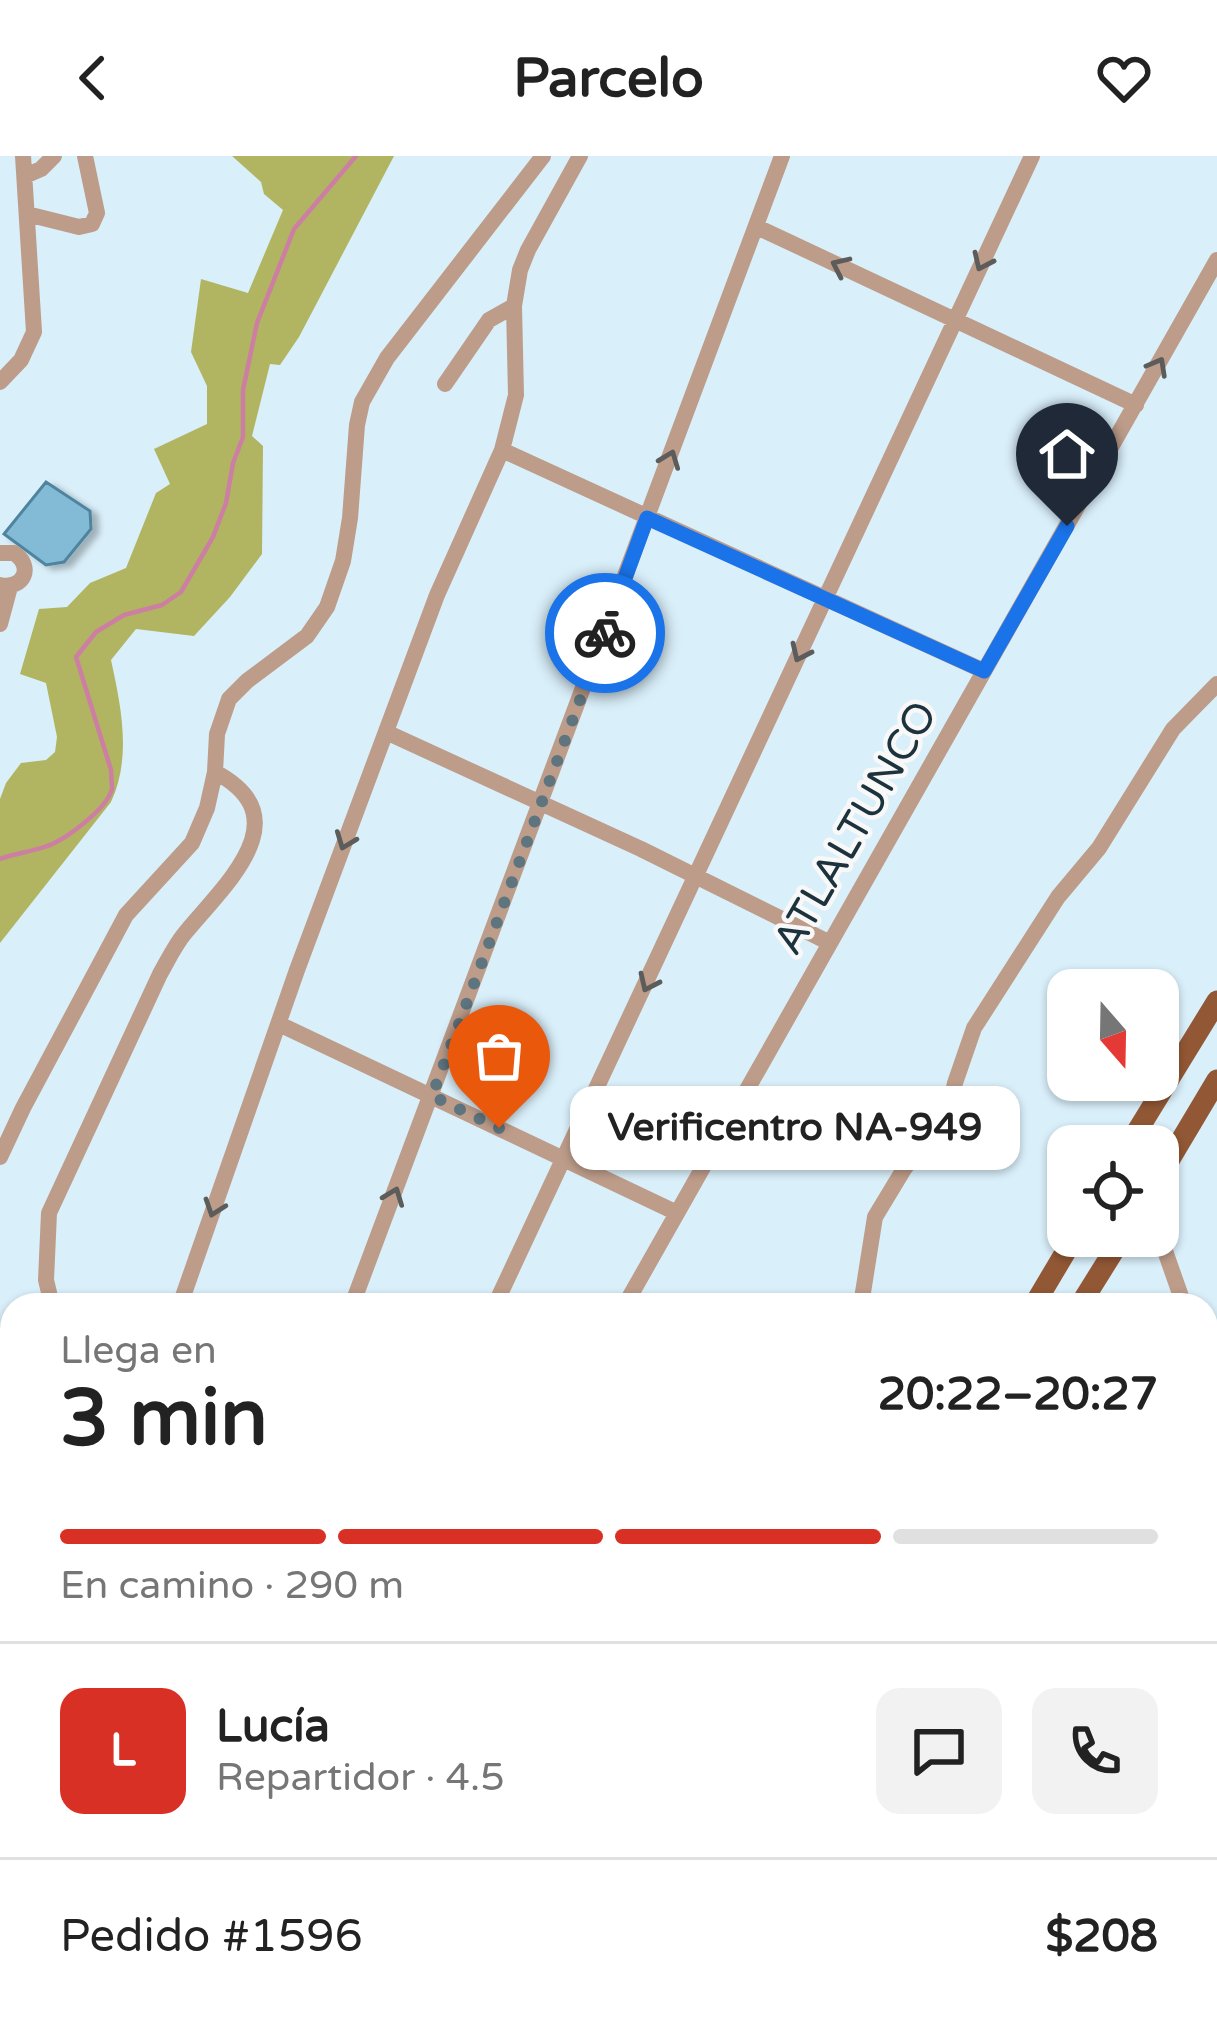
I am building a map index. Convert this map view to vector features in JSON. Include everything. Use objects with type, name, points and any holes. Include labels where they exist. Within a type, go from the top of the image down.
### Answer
[{"type":"main road","points":[[1141,1125],[1217,1001]]},
{"type":"main road","points":[[1179,1144],[1217,1080]]},
{"type":"main road","points":[[1041,1293],[1063,1257]]},
{"type":"main road","points":[[1087,1293],[1110,1257]]},
{"type":"street","points":[[0,382],[21,361],[34,332],[23,156]]},
{"type":"street","points":[[25,176],[54,156]]},
{"type":"street","points":[[27,214],[79,227],[92,224],[97,213],[85,156]]},
{"type":"street","points":[[0,1157],[126,915],[192,844],[207,808],[217,734],[229,699],[307,636],[327,608],[343,561],[357,425],[371,382],[543,156]]},
{"type":"street","points":[[184,1293],[437,595],[502,450],[516,395],[514,306],[520,270],[580,156]]},
{"type":"street","points":[[357,1293],[782,156]]},
{"type":"street","points":[[501,1293],[1033,156]]},
{"type":"street","points":[[757,227],[1136,405]]},
{"type":"street","name":"ATLALTUNCO","points":[[632,1293],[1217,260]]},
{"type":"street","points":[[446,384],[489,320],[514,306]]},
{"type":"street","points":[[502,450],[984,671]]},
{"type":"street","points":[[0,554],[14,553],[26,568],[22,581],[5,586],[0,625]]},
{"type":"street","points":[[863,1293],[875,1217],[904,1169],[942,1123],[974,1028],[1058,897],[1099,848],[1173,729],[1217,684]]},
{"type":"street","points":[[386,732],[830,943]]},
{"type":"street","points":[[49,1293],[49,1213],[160,974],[181,938],[232,877],[254,839],[253,804],[237,783],[215,772]]},
{"type":"street","points":[[278,1024],[676,1212]]},
{"type":"street","points":[[1167,1257],[1180,1293]]},
{"type":"green space","points":[[232,156],[394,156],[299,337],[280,365],[270,364],[252,436],[263,446],[262,554],[194,636],[136,629],[111,660],[123,749],[111,802],[0,943],[0,799],[21,763],[46,760],[55,752],[57,737],[46,683],[20,674],[39,609],[67,607],[90,583],[126,568],[156,493],[170,484],[154,449],[207,424],[207,386],[191,352],[201,279],[248,293],[283,210]]},
{"type":"building","points":[[46,482],[90,511],[91,529],[64,562],[46,565],[4,534]]},
{"type":"waterway","points":[[0,859],[64,837],[109,797],[111,770],[76,657],[96,632],[124,615],[162,605],[181,592],[213,537],[243,437],[243,390],[257,323],[294,229],[356,156]]},
{"type":"way so far","points":[[499,1128],[432,1096],[605,633]]},
{"type":"place","name":"Verificentro NA-949","points":[[499,1128]]},
{"type":"route","points":[[605,633],[647,518],[984,671],[1067,526]]}]
